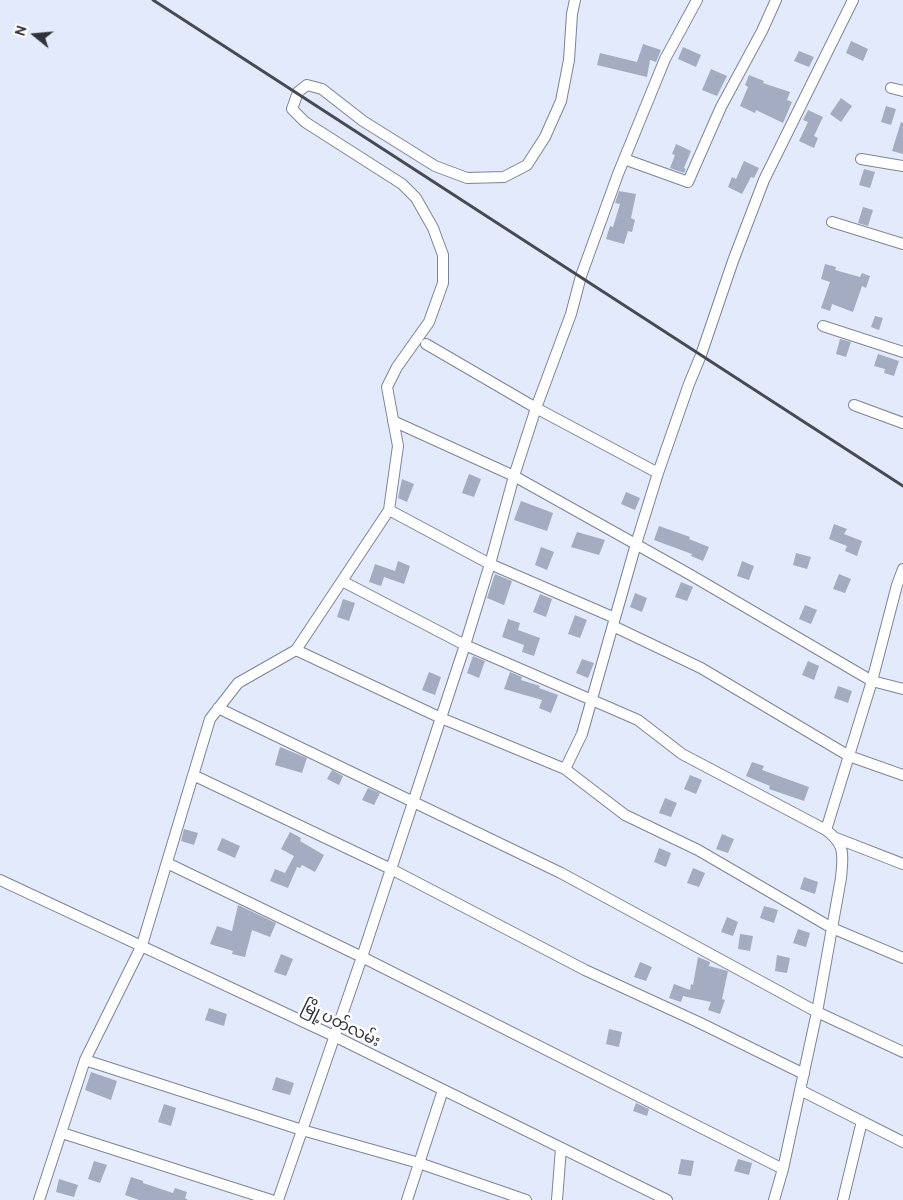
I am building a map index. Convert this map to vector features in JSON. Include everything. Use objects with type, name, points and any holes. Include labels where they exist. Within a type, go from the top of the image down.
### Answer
[{"type":"street","points":[[39,1200],[85,1060],[142,946],[210,718],[238,683],[296,650],[389,510],[398,446],[387,387],[397,367],[429,322],[444,282],[443,255],[433,228],[416,198],[402,184],[305,122],[292,109],[298,92],[307,85],[322,89],[363,122],[435,166],[467,178],[504,177],[527,165],[545,137],[561,101],[569,60],[572,14],[575,0]]},
{"type":"street","points":[[278,1200],[414,801],[490,564],[514,476],[536,408],[571,314],[581,276],[624,159],[665,59],[697,0]]},
{"type":"street","points":[[624,159],[688,182],[721,107],[762,32],[776,0]]},
{"type":"street","points":[[565,769],[582,734],[658,473],[733,262],[764,180],[853,0]]},
{"type":"street","points":[[891,88],[903,91]]},
{"type":"street","points":[[861,159],[903,166]]},
{"type":"street","points":[[832,222],[903,244]]},
{"type":"street","points":[[823,326],[903,352]]},
{"type":"street","points":[[426,344],[536,408],[658,473]]},
{"type":"street","points":[[854,405],[903,423]]},
{"type":"street","points":[[393,421],[514,476],[636,544],[872,681],[903,689]]},
{"type":"street","points":[[389,510],[490,564],[614,622],[701,668],[849,756],[903,775]]},
{"type":"street","points":[[826,830],[872,681],[896,585],[903,569]]},
{"type":"street","points":[[342,581],[465,645],[638,720],[682,754],[826,830],[836,838],[903,864]]},
{"type":"street","points":[[296,650],[441,718],[565,769],[625,815],[698,850],[832,928],[903,958]]},
{"type":"street","points":[[218,708],[562,873],[817,1012],[903,1052]]},
{"type":"street","points":[[193,775],[391,869],[584,970],[698,1022],[804,1074]]},
{"type":"street","points":[[774,1200],[783,1169],[817,1012],[841,878],[843,859],[841,846],[836,838]]},
{"type":"street","points":[[167,863],[362,957],[783,1169]]},
{"type":"street","name":"မြို့ပတ်လမ်း","points":[[0,880],[334,1036],[667,1200]]},
{"type":"street","points":[[85,1060],[302,1130],[419,1164],[526,1200]]},
{"type":"street","points":[[406,1200],[443,1090]]},
{"type":"street","points":[[800,1090],[903,1142]]},
{"type":"street","points":[[843,1200],[862,1121]]},
{"type":"street","points":[[62,1133],[271,1200]]},
{"type":"street","points":[[556,1200],[561,1148]]},
{"type":"building","points":[[851,41],[868,49],[863,61],[846,53]]},
{"type":"building","points":[[643,44],[661,50],[656,62],[650,60],[647,77],[597,65],[600,53],[637,62]]},
{"type":"building","points":[[683,47],[701,55],[696,67],[678,59]]},
{"type":"building","points":[[799,51],[814,57],[809,67],[794,61]]},
{"type":"building","points":[[711,69],[727,76],[717,96],[702,90]]},
{"type":"building","points":[[749,75],[764,81],[763,83],[790,92],[787,100],[792,102],[783,123],[756,110],[755,113],[740,106],[748,87],[745,85]]},
{"type":"building","points":[[841,98],[852,106],[841,122],[830,114]]},
{"type":"building","points":[[886,106],[896,109],[891,125],[881,122]]},
{"type":"building","points":[[808,110],[823,117],[814,136],[818,138],[814,148],[799,141],[808,122],[803,120]]},
{"type":"building","points":[[901,122],[903,123],[903,154],[892,151]]},
{"type":"building","points":[[676,144],[691,151],[684,168],[686,169],[684,173],[670,168],[675,155],[672,154]]},
{"type":"building","points":[[744,161],[759,168],[754,178],[751,177],[742,194],[728,187],[732,177],[736,179]]},
{"type":"building","points":[[864,169],[875,172],[870,188],[859,185]]},
{"type":"building","points":[[619,191],[636,194],[631,218],[635,220],[632,232],[628,231],[624,244],[606,239],[610,226],[613,227],[620,204],[615,203]]},
{"type":"building","points":[[863,207],[873,210],[868,226],[858,223]]},
{"type":"building","points":[[825,264],[836,267],[835,270],[860,277],[862,273],[870,276],[866,288],[862,286],[853,312],[832,304],[830,311],[821,308],[830,282],[821,279]]},
{"type":"building","points":[[875,316],[883,318],[879,330],[871,327]]},
{"type":"building","points":[[840,339],[851,342],[846,357],[836,354]]},
{"type":"building","points":[[878,354],[899,361],[894,376],[884,373],[885,369],[874,366]]},
{"type":"building","points":[[469,474],[481,479],[474,497],[462,493]]},
{"type":"building","points":[[402,479],[414,484],[407,502],[398,498]]},
{"type":"building","points":[[626,492],[640,498],[635,510],[621,504]]},
{"type":"building","points":[[521,501],[553,513],[547,531],[514,520]]},
{"type":"building","points":[[834,524],[847,529],[844,534],[862,541],[857,556],[845,551],[847,546],[829,539]]},
{"type":"building","points":[[659,526],[690,537],[689,539],[709,547],[703,561],[691,556],[692,554],[654,540]]},
{"type":"building","points":[[577,532],[605,540],[599,555],[571,547]]},
{"type":"building","points":[[541,547],[554,552],[547,570],[535,565]]},
{"type":"building","points":[[796,553],[811,557],[807,569],[793,565]]},
{"type":"building","points":[[398,561],[410,566],[404,584],[384,577],[381,586],[369,582],[375,564],[395,571]]},
{"type":"building","points":[[742,561],[754,566],[749,580],[737,576]]},
{"type":"building","points":[[495,574],[512,581],[504,605],[487,598]]},
{"type":"building","points":[[839,574],[851,579],[845,593],[833,589]]},
{"type":"building","points":[[681,582],[693,587],[687,601],[675,597]]},
{"type":"building","points":[[635,593],[647,598],[642,612],[630,607]]},
{"type":"building","points":[[540,594],[552,599],[546,617],[533,612]]},
{"type":"building","points":[[343,599],[355,603],[349,621],[337,617]]},
{"type":"building","points":[[805,605],[817,610],[811,624],[799,619]]},
{"type":"building","points":[[575,615],[587,620],[580,638],[568,634]]},
{"type":"building","points":[[508,619],[520,623],[518,630],[540,638],[534,656],[522,652],[524,645],[502,637]]},
{"type":"building","points":[[473,656],[485,661],[479,678],[467,673]]},
{"type":"building","points":[[582,659],[594,663],[588,678],[576,673]]},
{"type":"building","points":[[808,661],[819,666],[814,680],[802,675]]},
{"type":"building","points":[[429,672],[441,677],[435,695],[422,690]]},
{"type":"building","points":[[510,672],[522,677],[521,680],[540,686],[539,688],[558,695],[551,713],[539,708],[542,700],[504,689]]},
{"type":"building","points":[[838,686],[852,691],[848,703],[834,698]]},
{"type":"building","points":[[280,747],[307,758],[302,773],[275,765]]},
{"type":"building","points":[[752,762],[764,766],[762,770],[809,787],[804,801],[769,789],[770,786],[746,776]]},
{"type":"building","points":[[332,770],[343,776],[339,785],[327,779]]},
{"type":"building","points":[[690,775],[702,780],[696,794],[684,789]]},
{"type":"building","points":[[368,788],[380,793],[374,805],[362,800]]},
{"type":"building","points":[[665,798],[677,803],[671,817],[659,813]]},
{"type":"building","points":[[184,829],[198,833],[194,845],[181,841]]},
{"type":"building","points":[[290,832],[301,838],[300,841],[324,855],[315,872],[302,865],[300,868],[297,867],[288,888],[270,881],[275,869],[285,873],[294,856],[281,849]]},
{"type":"building","points":[[722,834],[734,839],[728,853],[716,849]]},
{"type":"building","points":[[222,838],[240,846],[235,858],[217,850]]},
{"type":"building","points":[[659,848],[671,853],[666,867],[654,862]]},
{"type":"building","points":[[693,868],[705,873],[699,887],[687,883]]},
{"type":"building","points":[[804,877],[818,882],[815,894],[800,889]]},
{"type":"building","points":[[238,905],[276,923],[270,937],[252,930],[245,957],[232,954],[233,951],[210,944],[217,926],[232,931]]},
{"type":"building","points":[[764,906],[778,910],[774,923],[760,918]]},
{"type":"building","points":[[727,917],[738,922],[733,936],[721,932]]},
{"type":"building","points":[[798,929],[810,933],[806,947],[793,943]]},
{"type":"building","points":[[740,934],[753,936],[750,951],[738,949]]},
{"type":"building","points":[[281,954],[293,959],[286,976],[274,972]]},
{"type":"building","points":[[777,955],[790,958],[787,973],[775,971]]},
{"type":"building","points":[[698,957],[710,962],[709,966],[728,971],[722,999],[725,1000],[720,1014],[708,1010],[711,1002],[683,996],[681,1002],[669,998],[674,984],[690,990],[691,984],[693,985]]},
{"type":"building","points":[[640,962],[652,967],[646,981],[634,977]]},
{"type":"building","points":[[209,1008],[227,1014],[224,1026],[205,1020]]},
{"type":"building","points":[[609,1029],[622,1032],[619,1047],[606,1044]]},
{"type":"building","points":[[91,1072],[117,1081],[111,1100],[85,1090]]},
{"type":"building","points":[[276,1077],[294,1083],[290,1095],[272,1090]]},
{"type":"building","points":[[636,1103],[649,1109],[647,1116],[633,1111]]},
{"type":"building","points":[[164,1104],[176,1108],[171,1126],[158,1122]]},
{"type":"building","points":[[681,1159],[694,1161],[691,1176],[678,1174]]},
{"type":"building","points":[[738,1159],[752,1163],[749,1175],[734,1171]]},
{"type":"building","points":[[94,1161],[107,1165],[100,1183],[88,1179]]},
{"type":"building","points":[[131,1177],[173,1193],[175,1188],[187,1192],[185,1198],[188,1200],[139,1200],[125,1195]]},
{"type":"building","points":[[59,1179],[78,1185],[74,1197],[56,1192]]},
{"type":"railway","points":[[153,0],[903,486]]}]
